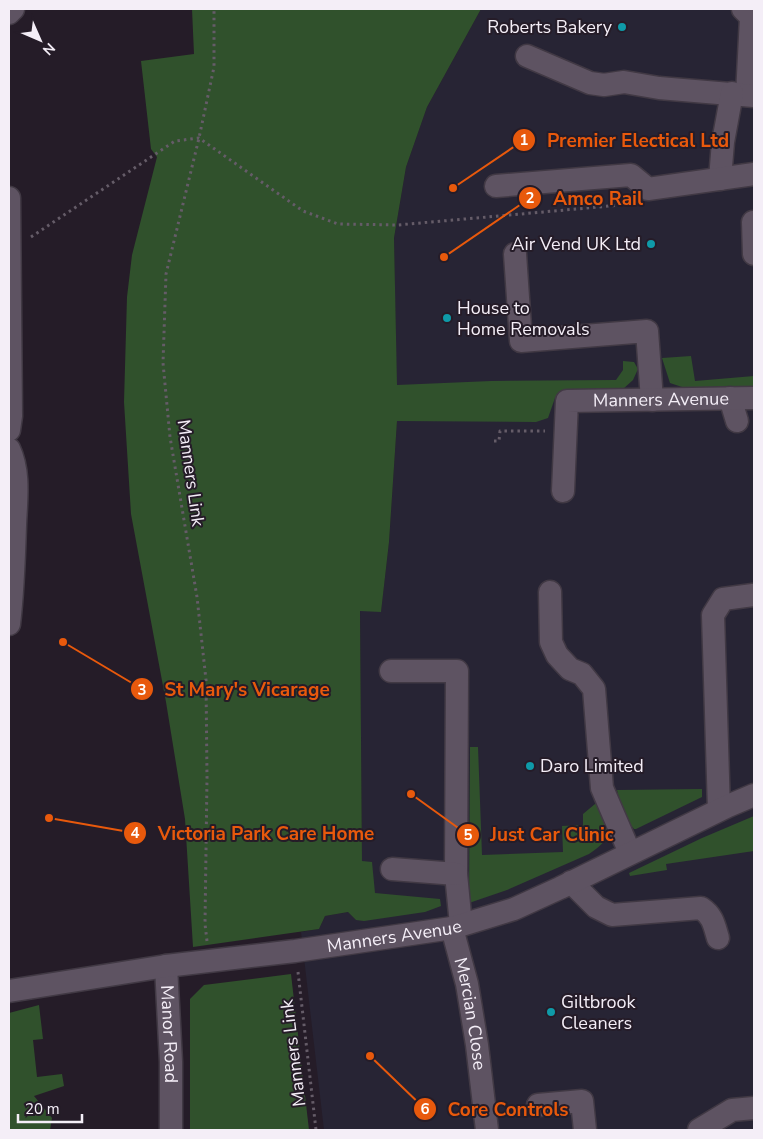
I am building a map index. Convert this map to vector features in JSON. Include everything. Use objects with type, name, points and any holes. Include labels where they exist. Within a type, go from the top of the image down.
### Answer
[{"type":"street","points":[[9,13],[13,9]]},
{"type":"street","points":[[720,179],[723,142],[744,95],[751,17],[743,9]]},
{"type":"street","points":[[527,56],[590,83],[604,85],[624,82],[659,88],[744,95]]},
{"type":"street","points":[[496,186],[631,175],[648,189],[754,174]]},
{"type":"street","points":[[9,198],[11,416],[9,430]]},
{"type":"street","points":[[753,222],[754,254]]},
{"type":"street","points":[[515,254],[521,341],[647,331],[652,400]]},
{"type":"street","points":[[730,398],[737,421]]},
{"type":"street","name":"Manners Avenue","points":[[563,491],[567,401],[754,398]]},
{"type":"street","points":[[9,449],[16,480],[14,589],[9,624]]},
{"type":"street","points":[[550,592],[551,642],[557,654],[570,669],[582,674],[594,689],[602,788],[630,854]]},
{"type":"street","points":[[719,810],[713,615],[723,599],[753,595]]},
{"type":"street","name":"Mercian Close","points":[[391,671],[456,671],[456,927],[477,1045],[487,1130]]},
{"type":"street","name":"Manners Avenue","points":[[9,991],[166,966],[305,950],[456,927],[514,908],[754,795]]},
{"type":"street","points":[[392,869],[456,874]]},
{"type":"street","points":[[571,882],[596,907],[612,915],[701,908],[713,920],[718,938]]},
{"type":"street","name":"Manor Road","points":[[166,966],[171,1062],[171,1130]]},
{"type":"street","points":[[538,1105],[582,1101],[585,1130]]},
{"type":"street","points":[[699,1130],[732,1110],[754,1108]]},
{"type":"path","name":"Manners Link","points":[[207,945],[205,924],[206,680],[197,597],[170,437],[163,363],[166,274],[214,67],[214,9]]},
{"type":"path","points":[[28,238],[175,141],[199,138],[303,211],[338,224],[398,225],[635,204]]},
{"type":"path","points":[[494,441],[500,441],[500,431],[546,431]]},
{"type":"path","name":"Manners Link","points":[[298,972],[316,1130]]},
{"type":"shaded area","points":[[481,9],[754,9],[754,1130],[324,1130],[301,932],[319,929],[325,916],[348,912],[356,920],[362,862],[360,610],[381,611],[389,542],[397,421],[394,238],[406,167],[427,107]]},
{"type":"green space","points":[[192,9],[481,9],[427,107],[406,167],[394,238],[397,385],[491,381],[616,380],[623,370],[623,361],[634,362],[638,369],[633,380],[623,389],[567,393],[555,398],[548,418],[536,422],[397,421],[389,542],[381,612],[360,611],[362,861],[372,862],[375,893],[440,899],[441,906],[425,912],[364,921],[356,920],[348,912],[325,916],[319,929],[193,947],[185,819],[166,702],[131,514],[124,402],[127,297],[132,255],[157,157],[151,149],[141,61],[194,54]]},
{"type":"green space","points":[[691,356],[695,381],[754,376],[754,386],[685,388],[670,383],[662,358]]},
{"type":"green space","points":[[470,747],[478,747],[482,855],[563,852],[562,826],[583,825],[583,814],[595,804],[598,804],[606,820],[608,832],[603,843],[589,854],[507,890],[469,903]]},
{"type":"green space","points":[[702,789],[702,797],[636,829],[623,816],[617,790]]},
{"type":"green space","points":[[754,816],[754,851],[666,864],[667,870],[630,876],[629,873],[702,838]]},
{"type":"green space","points":[[291,974],[309,1130],[190,1130],[190,999],[204,985]]},
{"type":"green space","points":[[39,1005],[43,1039],[33,1040],[37,1077],[62,1074],[64,1086],[34,1096],[52,1118],[50,1130],[9,1130],[9,1013]]},
{"type":"place","name":"Roberts Bakery","points":[[622,27]]},
{"type":"place","name":"Premier Electical Ltd","points":[[453,188]]},
{"type":"place","name":"Air Vend UK Ltd","points":[[651,244]]},
{"type":"place","name":"Amco Rail","points":[[444,257]]},
{"type":"place","name":"House to Home Removals","points":[[447,318]]},
{"type":"place","name":"St Mary's Vicarage","points":[[63,642]]},
{"type":"place","name":"Daro Limited","points":[[530,766]]},
{"type":"place","name":"Just Car Clinic","points":[[411,794]]},
{"type":"place","name":"Victoria Park Care Home","points":[[49,818]]},
{"type":"place","name":"Giltbrook Cleaners","points":[[551,1012]]},
{"type":"place","name":"Core Controls","points":[[370,1056]]}]
